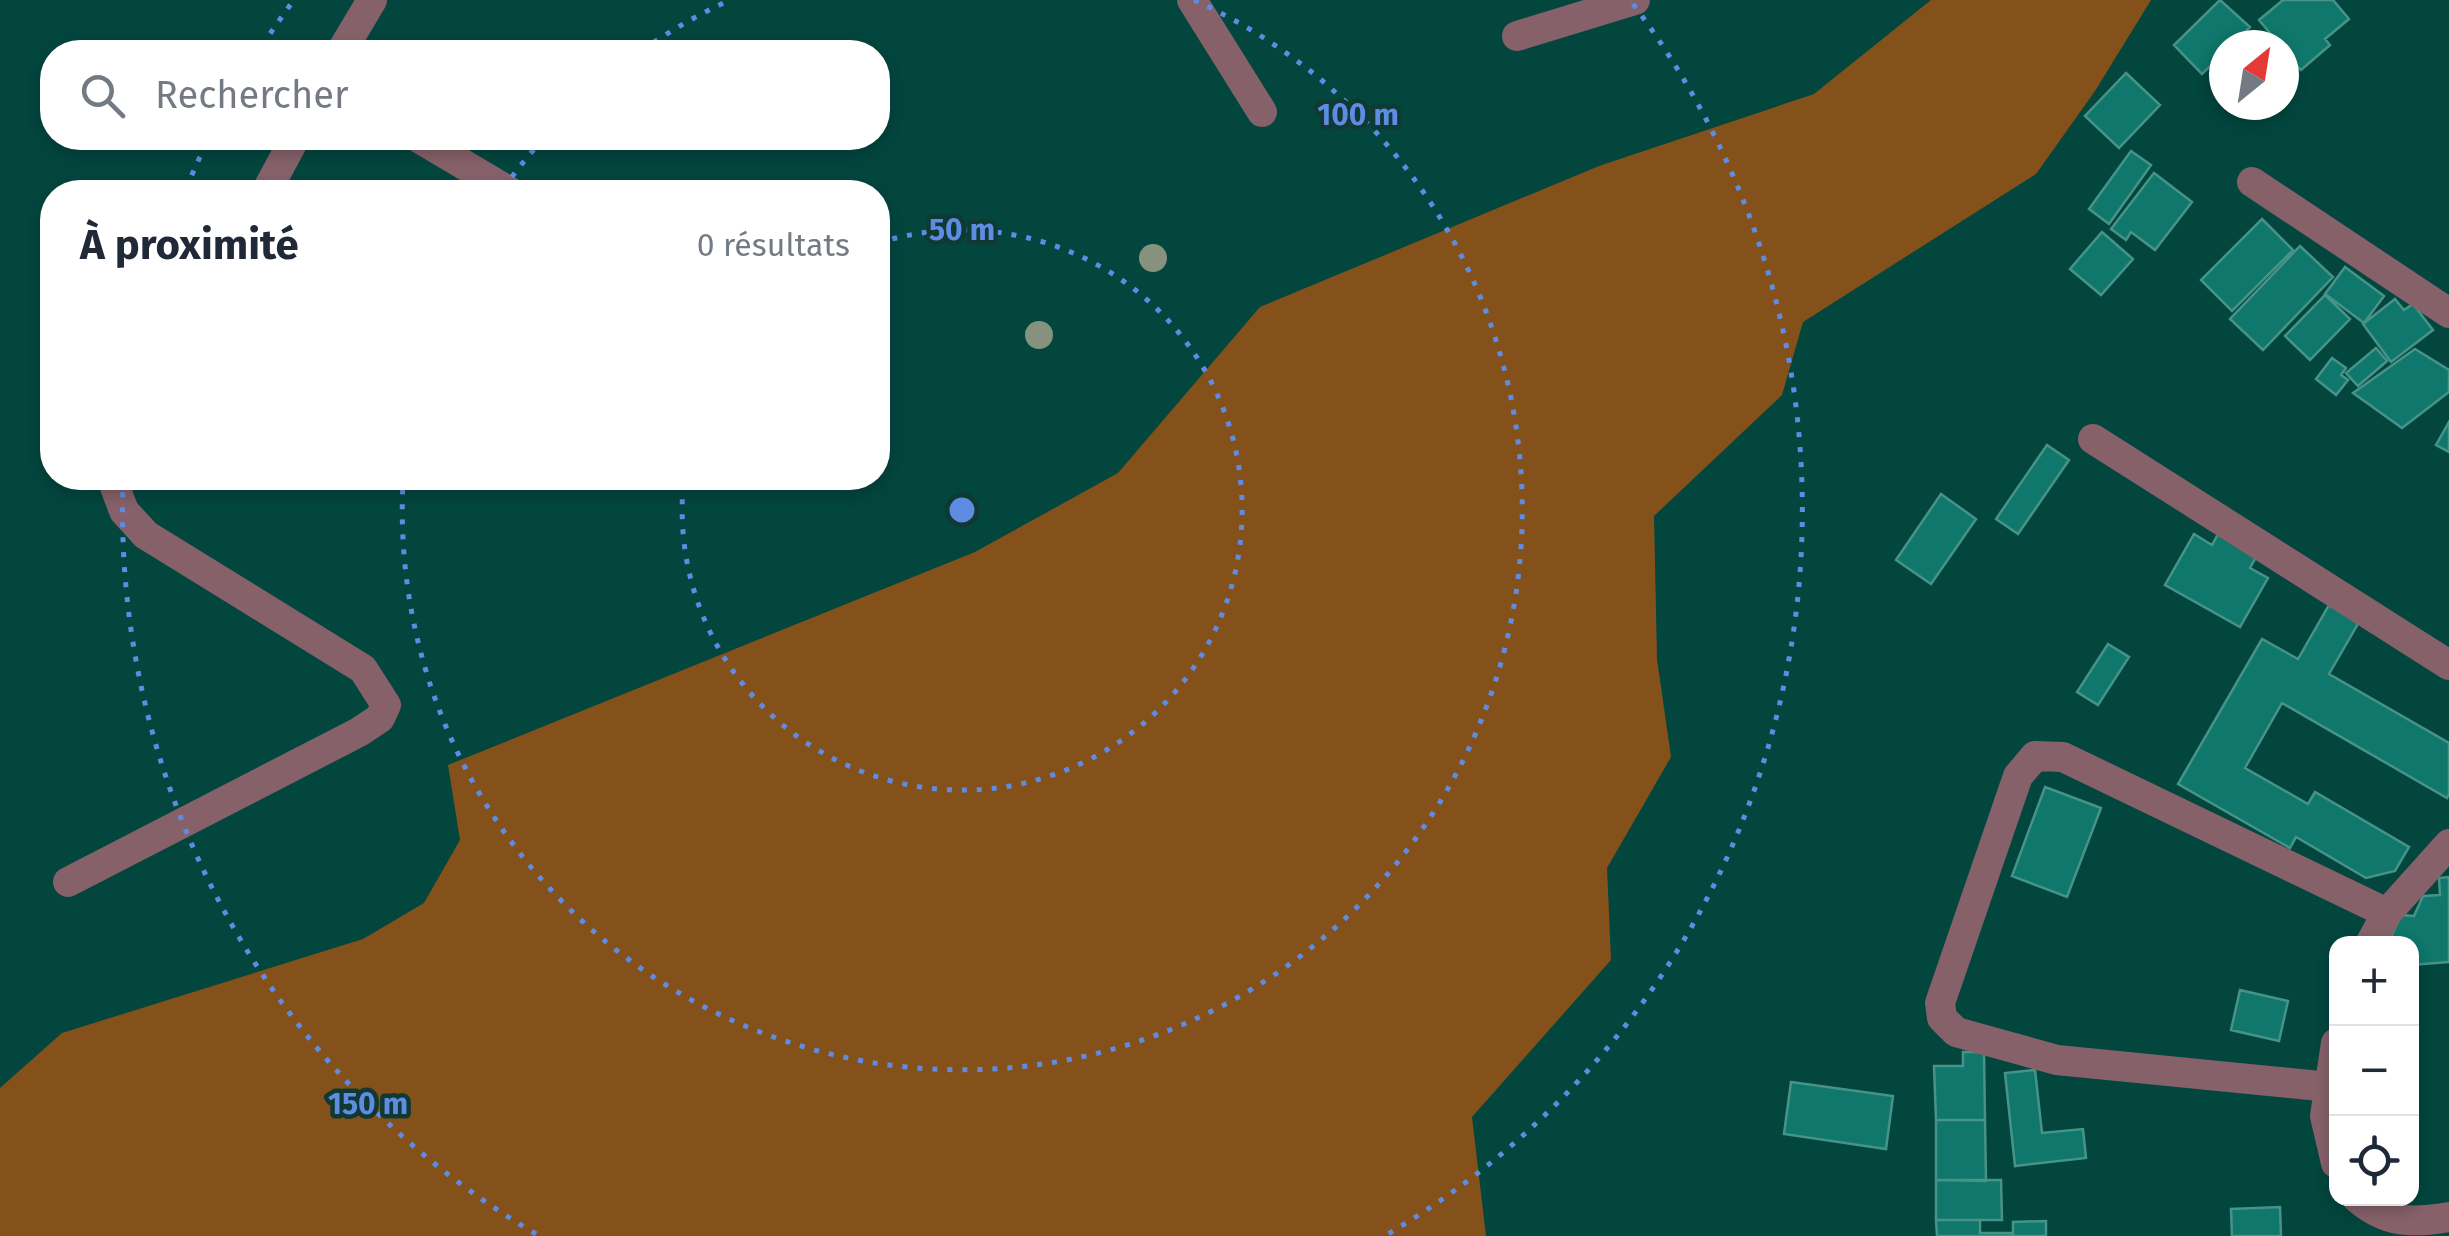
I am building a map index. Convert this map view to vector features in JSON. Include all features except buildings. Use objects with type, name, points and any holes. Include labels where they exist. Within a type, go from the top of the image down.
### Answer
[{"type":"street","points":[[349,40],[372,0]]},
{"type":"street","points":[[1192,0],[1262,112]]},
{"type":"street","points":[[1517,36],[1635,0]]},
{"type":"street","points":[[272,180],[289,150]]},
{"type":"street","points":[[438,150],[490,180]]},
{"type":"street","points":[[2252,182],[2449,313]]},
{"type":"street","points":[[2093,439],[2449,666]]},
{"type":"street","points":[[68,882],[359,732],[380,718],[386,706],[363,669],[146,536],[124,511],[116,490]]},
{"type":"street","points":[[2329,1086],[2057,1060],[1956,1032],[1942,1018],[1940,1003],[2018,776],[2035,756],[2063,758],[2387,913]]},
{"type":"street","points":[[2374,936],[2387,913],[2449,844]]},
{"type":"street","points":[[2329,1092],[2325,1116],[2329,1133]]},
{"type":"street","points":[[2369,1206],[2386,1218],[2412,1223],[2449,1217]]},
{"type":"shaded area","points":[[1931,0],[2151,0],[2095,91],[2036,174],[1803,322],[1782,395],[1654,516],[1657,659],[1671,757],[1607,868],[1611,960],[1472,1117],[1486,1236],[0,1236],[0,1088],[62,1033],[363,939],[424,903],[460,840],[448,765],[975,552],[1118,473],[1260,307],[1599,166],[1814,94]]}]
